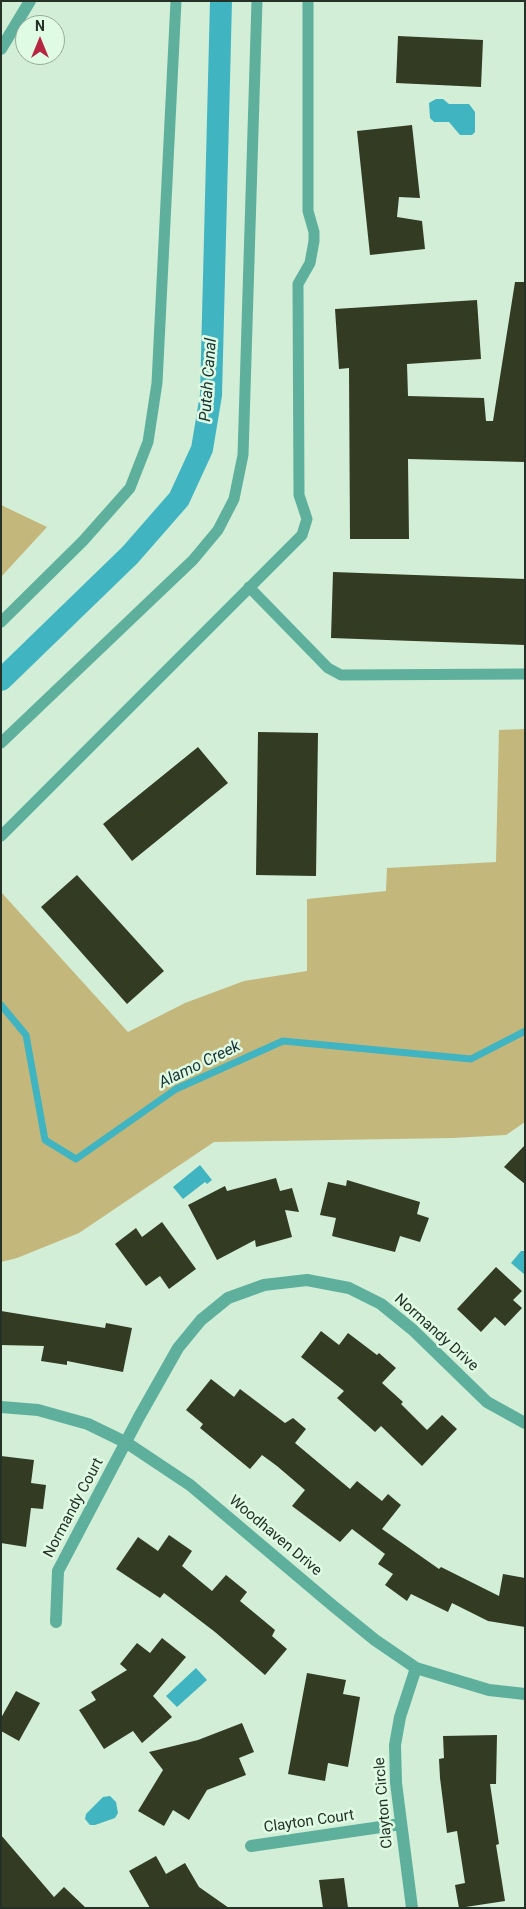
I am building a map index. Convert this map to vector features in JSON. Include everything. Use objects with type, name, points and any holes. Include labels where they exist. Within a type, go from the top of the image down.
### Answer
[{"type":"street","points":[[3,46],[30,1]]},
{"type":"street","name":"Normandy Drive","points":[[127,1443],[178,1348],[201,1320],[228,1298],[264,1285],[307,1280],[348,1288],[380,1304],[413,1330],[487,1402],[525,1423]]},
{"type":"street","name":"Woodhaven Drive","points":[[1,1407],[38,1410],[80,1422],[127,1443],[190,1485],[339,1611],[375,1640],[416,1668],[489,1690],[525,1694]]},
{"type":"street","name":"Normandy Court","points":[[56,1622],[58,1571],[127,1443]]},
{"type":"street","name":"Clayton Circle","points":[[412,1908],[396,1783],[395,1745],[400,1717],[416,1668]]},
{"type":"street","name":"Clayton Court","points":[[251,1846],[401,1824]]},
{"type":"lane","points":[[1,622],[83,541],[130,488],[148,442],[157,383],[176,1]]},
{"type":"lane","points":[[1,743],[193,560],[218,530],[234,499],[242,455],[257,1]]},
{"type":"lane","points":[[1,836],[302,536],[307,519],[299,495],[298,284],[310,262],[314,241],[314,232],[308,211],[308,1]]},
{"type":"lane","points":[[249,587],[328,668],[341,675],[525,674]]},
{"type":"shaded area","points":[[1,505],[47,527],[1,577]]},
{"type":"shaded area","points":[[525,729],[525,1122],[506,1135],[453,1138],[214,1142],[79,1233],[17,1258],[1,1262],[1,892],[128,1032],[185,1003],[244,981],[307,971],[307,899],[386,891],[387,868],[496,862],[499,730]]},
{"type":"water","points":[[436,99],[443,99],[449,104],[469,104],[475,112],[475,132],[472,135],[460,135],[449,122],[434,122],[430,118],[429,103]]},
{"type":"water","points":[[200,1165],[212,1180],[207,1184],[205,1182],[183,1199],[173,1187]]},
{"type":"water","points":[[521,1251],[525,1251],[525,1275],[511,1263]]},
{"type":"water","points":[[196,1668],[207,1680],[177,1707],[166,1696]]},
{"type":"water","points":[[110,1796],[116,1802],[118,1813],[115,1818],[90,1825],[85,1819],[86,1814],[103,1797]]},
{"type":"building","points":[[398,36],[483,40],[481,87],[396,83]]},
{"type":"building","points":[[412,125],[420,198],[399,197],[397,217],[422,221],[425,249],[370,255],[357,131]]},
{"type":"building","points":[[515,282],[525,282],[525,462],[408,459],[409,539],[350,539],[349,368],[339,369],[335,309],[477,300],[481,359],[407,364],[408,396],[484,398],[486,421],[493,421]]},
{"type":"building","points":[[333,572],[525,579],[525,645],[331,638]]},
{"type":"building","points":[[258,732],[318,733],[316,876],[256,875]]},
{"type":"building","points":[[198,747],[228,783],[132,861],[103,824]]},
{"type":"building","points":[[77,875],[164,971],[127,1004],[41,907]]},
{"type":"building","points":[[525,1145],[525,1184],[504,1167]]},
{"type":"building","points":[[276,1178],[280,1191],[292,1188],[299,1212],[285,1210],[292,1237],[256,1247],[255,1240],[217,1260],[188,1205],[225,1186],[227,1191]]},
{"type":"building","points":[[347,1180],[420,1202],[417,1214],[429,1218],[420,1242],[400,1236],[395,1252],[332,1236],[336,1218],[320,1215],[328,1182],[346,1186]]},
{"type":"building","points":[[162,1222],[196,1269],[169,1289],[160,1276],[146,1286],[115,1244],[136,1228],[142,1237]]},
{"type":"building","points":[[496,1267],[522,1291],[513,1300],[522,1308],[505,1326],[495,1317],[481,1332],[457,1309]]},
{"type":"building","points":[[1,1311],[105,1328],[106,1323],[132,1328],[123,1372],[67,1361],[67,1365],[41,1361],[44,1346],[1,1345]]},
{"type":"building","points":[[321,1331],[339,1345],[348,1333],[377,1355],[379,1353],[396,1368],[382,1383],[403,1402],[401,1404],[427,1430],[442,1415],[457,1429],[422,1466],[381,1426],[375,1432],[337,1398],[344,1391],[301,1357]]},
{"type":"building","points":[[211,1379],[234,1397],[240,1389],[285,1423],[293,1418],[306,1429],[295,1443],[350,1489],[357,1481],[382,1501],[388,1494],[401,1505],[382,1529],[439,1569],[441,1567],[499,1596],[503,1574],[525,1578],[525,1627],[488,1621],[452,1603],[448,1612],[411,1594],[407,1601],[385,1585],[393,1574],[378,1564],[385,1554],[352,1529],[340,1542],[292,1506],[305,1490],[277,1466],[262,1455],[250,1469],[200,1428],[203,1424],[186,1410]]},
{"type":"building","points":[[1,1456],[34,1460],[31,1483],[46,1485],[43,1509],[31,1508],[26,1547],[1,1543]]},
{"type":"building","points":[[169,1535],[192,1551],[182,1566],[212,1591],[226,1575],[247,1592],[240,1601],[275,1630],[272,1636],[287,1649],[265,1675],[215,1632],[164,1593],[160,1598],[116,1569],[138,1537],[158,1551]]},
{"type":"building","points":[[162,1638],[186,1657],[153,1696],[172,1717],[142,1743],[133,1731],[104,1749],[79,1710],[96,1700],[91,1692],[127,1670],[120,1664],[137,1643],[150,1653]]},
{"type":"building","points":[[307,1673],[346,1680],[343,1694],[360,1697],[348,1767],[328,1763],[325,1781],[288,1774]]},
{"type":"building","points":[[16,1691],[40,1703],[19,1741],[1,1731],[1,1718]]},
{"type":"building","points":[[242,1723],[254,1752],[239,1758],[246,1775],[207,1790],[189,1820],[173,1810],[164,1826],[138,1811],[163,1770],[149,1752],[198,1740]]},
{"type":"building","points":[[497,1735],[496,1784],[490,1784],[499,1844],[496,1845],[505,1901],[459,1908],[455,1885],[465,1883],[457,1831],[447,1833],[439,1759],[444,1758],[443,1736]]},
{"type":"building","points":[[1,1835],[54,1897],[64,1887],[86,1908],[1,1908]]},
{"type":"building","points":[[156,1856],[166,1874],[185,1863],[199,1887],[229,1908],[150,1908],[129,1871]]},
{"type":"building","points":[[344,1878],[348,1908],[323,1908],[319,1880]]},
{"type":"waterway","name":"Putah Canal","points":[[1,680],[130,555],[179,499],[202,449],[211,395],[221,1]]},
{"type":"waterway","name":"Alamo Creek","points":[[1,1005],[26,1035],[45,1140],[76,1159],[176,1089],[283,1041],[471,1059],[525,1031]]}]
